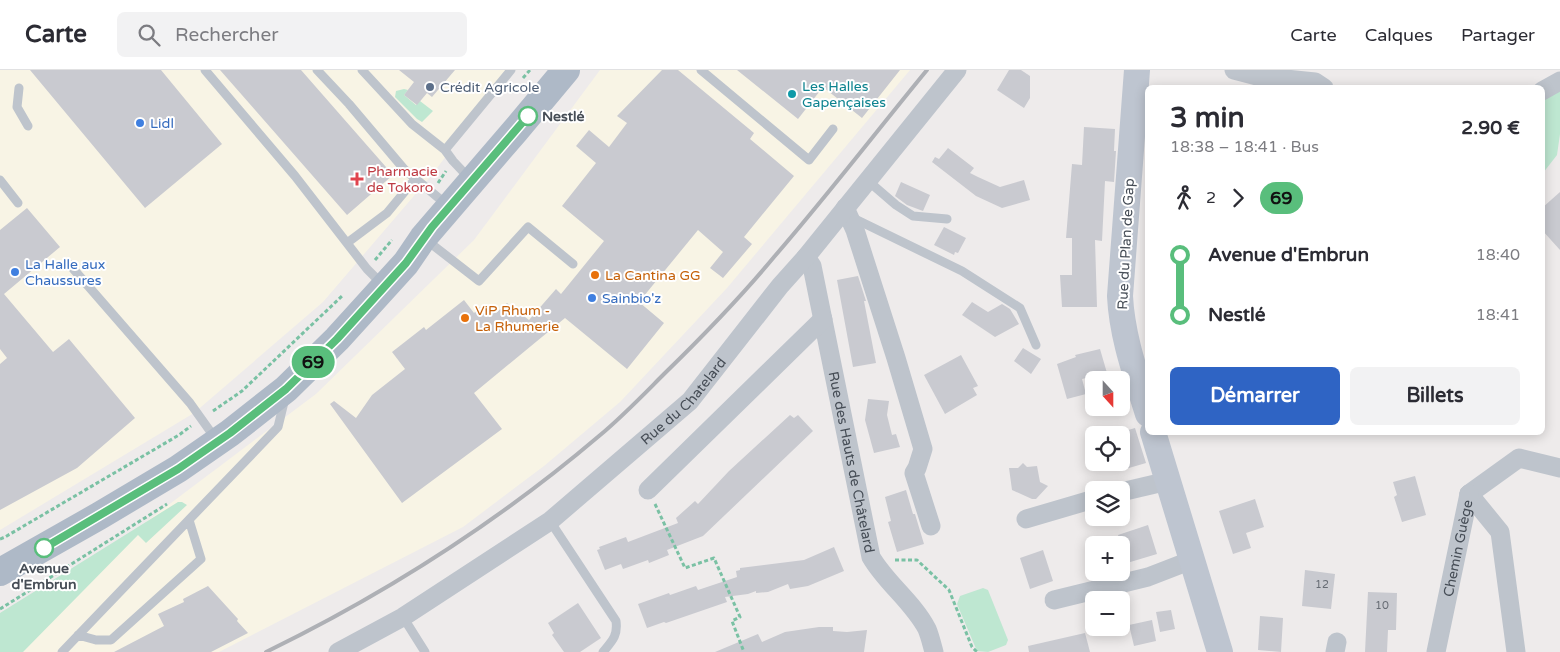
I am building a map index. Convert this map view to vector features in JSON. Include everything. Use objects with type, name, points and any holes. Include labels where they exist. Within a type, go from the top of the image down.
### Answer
[{"type":"main road","points":[[0,556],[170,458],[206,425],[252,399],[329,329],[372,274],[410,236],[441,199],[472,180],[566,70]]},
{"type":"main road","name":"Rue du Plan de Gap","points":[[1137,70],[1120,296],[1125,340],[1145,404]]},
{"type":"main road","points":[[0,572],[100,516],[178,469],[230,433],[286,389],[337,339],[406,263],[410,236]]},
{"type":"main road","points":[[1154,435],[1220,652]]},
{"type":"street","name":"Rue du Chatelard","points":[[338,652],[403,617],[550,520],[690,400],[780,286],[847,212],[867,180],[957,70]]},
{"type":"street","points":[[1234,70],[1257,76],[1315,82],[1320,85]]},
{"type":"street","points":[[1545,89],[1560,81]]},
{"type":"street","points":[[847,212],[855,230],[923,450],[914,473],[931,526]]},
{"type":"street","name":"Rue des Hauts de Châtelard","points":[[806,257],[812,266],[870,557],[919,617],[928,631],[934,652]]},
{"type":"street","points":[[648,490],[822,319]]},
{"type":"street","points":[[1469,494],[1519,458],[1560,468]]},
{"type":"street","points":[[1130,490],[1168,480]]},
{"type":"street","name":"Chemin Guège","points":[[1436,652],[1469,494]]},
{"type":"street","name":"Chemin Guège","points":[[1469,494],[1500,532],[1516,652]]},
{"type":"street","points":[[1026,519],[1085,502]]},
{"type":"street","points":[[1054,600],[1148,577],[1192,560]]},
{"type":"lane","points":[[205,70],[295,176],[372,274]]},
{"type":"lane","points":[[317,70],[349,104],[404,169],[441,199]]},
{"type":"lane","points":[[362,70],[412,124],[446,150],[453,161],[472,180]]},
{"type":"lane","points":[[446,150],[511,70]]},
{"type":"lane","points":[[701,70],[809,160],[832,129]]},
{"type":"lane","points":[[19,88],[17,108],[28,126]]},
{"type":"lane","points":[[347,243],[387,213],[416,178]]},
{"type":"lane","points":[[0,180],[18,203]]},
{"type":"lane","points":[[867,180],[896,205],[913,216],[947,219]]},
{"type":"lane","points":[[847,212],[962,271],[1020,308],[1036,345]]},
{"type":"lane","points":[[410,236],[479,281],[528,227],[573,264]]},
{"type":"lane","points":[[69,264],[206,425]]},
{"type":"lane","points":[[62,652],[278,427],[286,389]]},
{"type":"lane","points":[[78,635],[96,640],[111,640],[201,559],[189,520]]},
{"type":"lane","points":[[550,520],[616,621],[617,629],[614,637],[603,652]]},
{"type":"lane","points":[[403,617],[425,652]]},
{"type":"path","points":[[441,199],[453,161]]},
{"type":"path","points":[[372,274],[410,236]]},
{"type":"path","points":[[0,539],[179,435],[206,425],[344,294]]},
{"type":"path","points":[[648,490],[685,568],[714,558],[740,617],[732,621],[744,652]]},
{"type":"path","points":[[877,567],[895,560],[917,560],[949,590],[972,648],[977,652]]},
{"type":"shaded area","points":[[0,70],[511,70],[431,176],[323,302],[194,413],[0,530]]},
{"type":"shaded area","points":[[600,70],[910,70],[727,288],[620,402],[544,466],[463,527],[219,652],[0,652],[46,597],[316,394],[474,240]]},
{"type":"green space","points":[[1560,86],[1560,134],[1557,155],[1545,170],[1545,94]]},
{"type":"green space","points":[[408,90],[404,95],[416,105],[420,101],[433,111],[422,122],[395,97],[396,91]]},
{"type":"green space","points":[[178,502],[187,505],[146,543],[138,535],[23,652],[0,652],[0,613]]},
{"type":"green space","points":[[983,588],[988,590],[1008,640],[1006,645],[988,652],[977,651],[957,604],[960,596]]},
{"type":"building","name":"Lidl","points":[[30,70],[161,70],[222,144],[145,208]]},
{"type":"building","points":[[220,70],[301,70],[393,175],[347,215]]},
{"type":"building","name":"Crédit Agricole","points":[[399,70],[455,70],[432,97],[427,93],[417,105],[404,95],[414,82]]},
{"type":"building","points":[[662,70],[678,70],[754,133],[750,139],[794,176],[744,237],[752,244],[723,278],[710,268],[723,252],[698,230],[639,302],[664,323],[627,369],[565,318],[474,393],[502,429],[402,503],[330,404],[334,401],[356,418],[372,395],[405,369],[392,352],[424,327],[426,330],[464,300],[474,313],[480,307],[485,312],[492,307],[496,313],[507,303],[529,320],[556,289],[561,294],[604,241],[562,206],[596,163],[576,146],[589,130],[609,147],[627,123],[617,116]]},
{"type":"building","points":[[737,70],[900,70],[862,118],[823,87],[798,119]]},
{"type":"building","points":[[1009,70],[1021,70],[1030,76],[1030,98],[1024,108],[997,90]]},
{"type":"building","points":[[1084,127],[1115,129],[1114,182],[1105,181],[1102,241],[1095,240],[1097,307],[1062,307],[1060,275],[1072,275],[1072,238],[1066,238],[1072,164],[1082,165]]},
{"type":"building","points":[[948,148],[974,168],[970,173],[1000,187],[1024,180],[1030,200],[1002,208],[976,196],[932,162],[935,157],[939,159]]},
{"type":"building","points":[[901,182],[930,195],[923,211],[907,205],[895,196]]},
{"type":"building","points":[[1560,192],[1560,250],[1545,233],[1545,205]]},
{"type":"building","points":[[27,208],[60,247],[4,294],[53,352],[69,339],[135,418],[77,468],[0,510],[0,364],[7,358],[0,349],[0,230]]},
{"type":"building","points":[[944,227],[966,238],[958,253],[955,252],[954,255],[934,245]]},
{"type":"building","points":[[858,276],[866,301],[864,301],[876,363],[853,367],[837,280]]},
{"type":"building","points":[[972,302],[988,312],[1002,304],[1010,309],[1019,324],[995,337],[962,315]]},
{"type":"building","points":[[1023,348],[1041,359],[1031,374],[1014,361]]},
{"type":"building","points":[[1100,349],[1106,371],[1085,371],[1085,378],[1082,379],[1085,394],[1067,399],[1057,364],[1076,357],[1075,355]]},
{"type":"building","points":[[961,355],[978,386],[973,388],[977,395],[945,414],[924,375]]},
{"type":"building","points":[[868,399],[889,401],[887,415],[892,435],[896,434],[900,447],[874,453],[865,420]]},
{"type":"building","points":[[790,415],[794,418],[798,415],[813,431],[703,536],[667,550],[669,555],[649,563],[648,560],[623,569],[621,564],[605,570],[597,550],[600,549],[599,547],[626,537],[628,542],[678,523],[676,518],[695,501],[698,504],[729,471]]},
{"type":"building","points":[[1135,428],[1146,463],[1130,468],[1130,430]]},
{"type":"building","points":[[1023,463],[1027,467],[1037,466],[1040,482],[1048,486],[1036,499],[1012,490],[1009,468],[1018,468]]},
{"type":"building","points":[[1415,476],[1426,515],[1402,522],[1394,497],[1397,495],[1393,482]]},
{"type":"building","points":[[906,490],[924,544],[897,552],[888,522],[891,521],[885,497]]},
{"type":"building","points":[[1255,499],[1264,527],[1246,533],[1251,548],[1233,554],[1219,511]]},
{"type":"building","points":[[1148,525],[1157,554],[1130,562],[1130,536],[1118,535]]},
{"type":"building","points":[[834,547],[844,571],[808,586],[790,589],[788,584],[768,592],[756,593],[756,591],[725,597],[727,602],[647,628],[638,604],[669,593],[670,595],[696,586],[698,590],[737,577],[736,571],[740,570],[740,568],[804,560]]},
{"type":"building","points":[[1043,550],[1053,581],[1030,589],[1020,558]]},
{"type":"building","points":[[1305,570],[1335,574],[1331,609],[1302,606]]},
{"type":"building","points":[[208,586],[248,633],[211,652],[114,652],[164,626],[158,614],[184,602],[183,599]]},
{"type":"building","points":[[1368,592],[1397,593],[1396,630],[1388,630],[1387,652],[1365,652]]},
{"type":"building","points":[[578,603],[601,638],[580,652],[564,652],[552,635],[554,633],[548,623]]},
{"type":"building","points":[[1171,610],[1175,629],[1160,632],[1156,612]]},
{"type":"building","points":[[1260,616],[1283,618],[1281,652],[1258,650]]},
{"type":"building","points":[[1152,620],[1156,641],[1134,646],[1130,625]]},
{"type":"building","points":[[833,627],[833,631],[847,632],[867,630],[864,652],[715,652],[758,634],[762,642],[785,632]]},
{"type":"building","points":[[1085,633],[1090,652],[1029,652],[1028,646]]},
{"type":"railway","points":[[266,652],[354,606],[440,554],[522,497],[608,429],[692,346],[748,287],[813,211],[927,70]]},
{"type":"bus line","name":"69","points":[[44,548],[178,469],[260,411],[286,389],[337,339],[406,263],[449,206],[528,116]]},
{"type":"place","name":"Crédit Agricole","points":[[430,87]]},
{"type":"place","name":"Les Halles Gapençaises","points":[[792,94]]},
{"type":"place","name":"Nestlé","points":[[528,116]]},
{"type":"place","name":"Lidl","points":[[140,123]]},
{"type":"place","name":"Pharmacie de Tokoro","points":[[357,179]]},
{"type":"place","name":"La Halle aux Chaussures","points":[[15,272]]},
{"type":"place","name":"La Cantina GG","points":[[595,275]]},
{"type":"place","name":"Sainbio'z","points":[[592,298]]},
{"type":"place","name":"ViP Rhum - La Rhumerie","points":[[465,318]]},
{"type":"place","name":"Avenue d'Embrun","points":[[44,548]]}]
